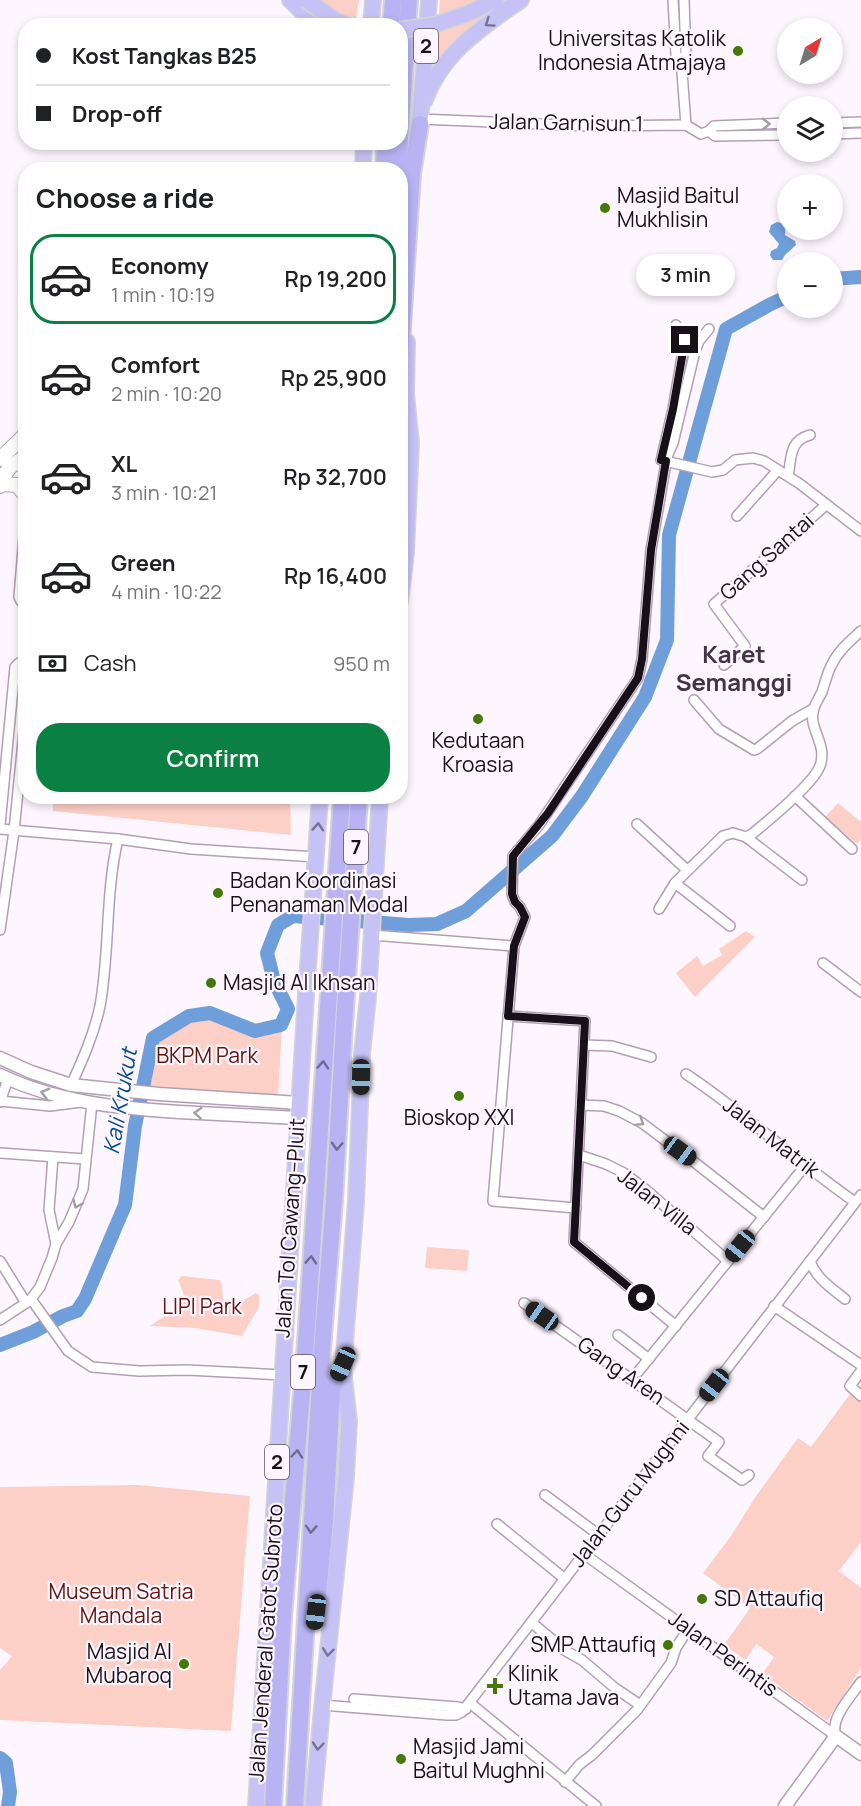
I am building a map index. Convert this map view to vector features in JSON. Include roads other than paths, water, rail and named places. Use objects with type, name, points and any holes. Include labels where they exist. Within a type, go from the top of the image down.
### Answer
[{"type":"highway","points":[[290,0],[309,18]]},
{"type":"highway","points":[[306,0],[332,18]]},
{"type":"highway","points":[[316,0],[333,18]]},
{"type":"highway","points":[[372,18],[373,0]]},
{"type":"highway","points":[[392,18],[393,0]]},
{"type":"highway","points":[[408,18],[409,0]]},
{"type":"highway","name":"2","points":[[408,332],[429,0]]},
{"type":"highway","points":[[408,29],[434,25],[469,13],[496,0]]},
{"type":"highway","points":[[408,235],[412,174],[420,118],[427,94],[442,67],[458,47],[521,0]]},
{"type":"highway","name":"2","points":[[408,414],[411,443],[408,508]]},
{"type":"highway","name":"Jalan Jenderal Gatot Subroto","points":[[256,1806],[319,804]]},
{"type":"highway","name":"Jalan Tol Cawang–Pluit","points":[[273,1806],[283,1617],[305,1357],[341,804]]},
{"type":"highway","name":"Jalan Tol Cawang–Pluit","points":[[294,1806],[359,804]]},
{"type":"highway","points":[[313,1806],[346,1477],[348,1422],[342,1376],[356,1202],[362,1054],[373,924],[380,804]]},
{"type":"highway","points":[[301,1682],[310,1661],[316,1612],[325,1521],[332,1389],[343,1364]]},
{"type":"main road","points":[[0,459],[18,442]]},
{"type":"main road","points":[[0,481],[10,467],[18,462]]},
{"type":"main road","points":[[0,486],[3,484],[18,486]]},
{"type":"street","points":[[673,0],[676,55],[681,59],[686,125]]},
{"type":"street","points":[[681,59],[686,56],[684,0]]},
{"type":"street","name":"Jalan Garnisun 1","points":[[420,118],[590,126],[686,125],[698,134],[703,134],[714,126],[777,123]]},
{"type":"street","points":[[843,123],[858,122],[859,133],[843,134]]},
{"type":"street","name":"Jalan Garnisun 1","points":[[709,131],[715,136],[777,135]]},
{"type":"street","points":[[576,1212],[493,1201],[514,946],[525,917],[512,894],[513,856],[545,817],[638,678],[642,659],[651,550],[685,340],[676,325]]},
{"type":"street","points":[[642,577],[666,461],[673,443],[695,351],[699,341],[709,329]]},
{"type":"street","points":[[788,476],[795,443],[801,437],[810,435]]},
{"type":"street","points":[[666,461],[712,472],[723,470],[735,460],[753,458],[764,461],[788,476],[861,531]]},
{"type":"street","points":[[737,516],[778,470]]},
{"type":"street","name":"Gang Santai","points":[[724,665],[745,646],[714,604],[826,505]]},
{"type":"street","points":[[746,837],[765,824],[816,772],[822,756],[821,742],[813,721],[813,709],[822,692],[831,665],[842,649],[861,631]]},
{"type":"street","points":[[18,664],[15,668],[4,735],[0,827],[14,831],[118,839],[191,849],[316,856]]},
{"type":"street","points":[[694,700],[719,729],[753,750],[792,721],[813,709]]},
{"type":"street","points":[[0,930],[18,789]]},
{"type":"street","points":[[795,795],[852,849]]},
{"type":"street","points":[[637,824],[687,870]]},
{"type":"street","points":[[659,909],[675,883],[728,834],[733,833],[746,837],[802,880]]},
{"type":"street","points":[[71,1085],[86,1052],[100,1006],[111,882],[118,839]]},
{"type":"street","points":[[675,883],[730,926]]},
{"type":"street","points":[[373,924],[514,946]]},
{"type":"street","points":[[824,963],[861,992]]},
{"type":"street","points":[[508,1016],[585,1021],[574,1242],[676,1326]]},
{"type":"street","points":[[584,1045],[612,1046],[651,1057]]},
{"type":"street","points":[[0,1058],[31,1072],[71,1085],[236,1100],[299,1111]]},
{"type":"street","name":"Jalan Matrik","points":[[686,1074],[742,1115],[805,1166],[858,1198]]},
{"type":"street","points":[[87,1102],[50,1106],[0,1102],[4,1077],[36,1090],[87,1102],[128,1108],[236,1115],[299,1111]]},
{"type":"street","points":[[236,1100],[236,1115]]},
{"type":"street","points":[[0,1320],[29,1301],[40,1287],[56,1245],[83,1189],[87,1102]]},
{"type":"street","points":[[581,1105],[604,1106],[642,1123],[764,1217]]},
{"type":"street","points":[[0,1153],[85,1159]]},
{"type":"street","name":"Jalan Villa","points":[[579,1155],[624,1173],[728,1261]]},
{"type":"street","points":[[53,1156],[49,1210],[56,1245]]},
{"type":"street","points":[[638,1372],[805,1166]]},
{"type":"street","name":"Jalan Guru Mughni","points":[[468,1706],[858,1198]]},
{"type":"street","points":[[0,1261],[29,1301],[45,1318],[60,1342],[68,1351],[92,1367],[139,1371],[187,1370],[283,1375]]},
{"type":"street","points":[[810,1261],[813,1271],[822,1281],[845,1299]]},
{"type":"street","name":"Gang Aren","points":[[524,1303],[719,1442],[708,1456],[742,1480],[749,1474]]},
{"type":"street","points":[[774,1306],[861,1365]]},
{"type":"street","points":[[618,1335],[649,1359]]},
{"type":"street","points":[[861,1371],[850,1386],[861,1396]]},
{"type":"street","points":[[545,1495],[599,1535]]},
{"type":"street","points":[[497,1524],[565,1579]]},
{"type":"street","name":"Jalan Perintis","points":[[584,1554],[861,1754]]},
{"type":"street","points":[[531,1623],[640,1705]]},
{"type":"street","points":[[565,1782],[575,1769],[592,1755],[640,1705],[671,1663],[676,1648],[688,1629]]},
{"type":"street","points":[[785,1806],[836,1736],[835,1721],[861,1682]]},
{"type":"street","points":[[354,1699],[447,1715],[456,1714],[468,1706],[596,1806]]},
{"type":"street","points":[[322,1705],[389,1706]]},
{"type":"water","points":[[777,222],[777,240],[793,240],[796,245],[788,252],[777,252],[777,260],[773,260],[770,255],[779,244],[769,232],[771,225]]},
{"type":"waterway","name":"Kali Krukut","points":[[843,278],[861,277]]},
{"type":"waterway","name":"Kali Krukut","points":[[0,1345],[77,1311],[85,1299],[125,1205],[135,1126],[153,1038],[189,1016],[210,1013],[255,1031],[281,1025],[288,1009],[274,981],[267,953],[278,925],[293,916],[409,925],[437,924],[466,911],[552,836],[582,796],[645,697],[667,640],[669,535],[726,329],[777,301]]},
{"type":"waterway","points":[[0,1758],[6,1763],[10,1792],[8,1806]]},
{"type":"place","name":"Universitas Katolik Indonesia Atmajaya","points":[[738,51]]},
{"type":"place","name":"Masjid Baitul Mukhlisin","points":[[605,208]]},
{"type":"place","name":"Kedutaan Kroasia","points":[[478,719]]},
{"type":"place","name":"Badan Koordinasi Penanaman Modal","points":[[218,893]]},
{"type":"place","name":"Masjid Al Ikhsan","points":[[211,983]]},
{"type":"place","name":"Bioskop XXI","points":[[459,1096]]},
{"type":"place","name":"SD Attaufiq","points":[[702,1599]]},
{"type":"place","name":"SMP Attaufiq","points":[[668,1645]]},
{"type":"place","name":"Masjid Al Mubaroq","points":[[184,1664]]},
{"type":"place","name":"Klinik Utama Java","points":[[495,1686]]},
{"type":"place","name":"Masjid Jami Baitul Mughni","points":[[401,1759]]},
{"type":"district","name":"Karet Semanggi","points":[[734,669]]},
{"type":"park label","name":"BKPM Park","points":[[207,1056]]},
{"type":"park label","name":"LIPI Park","points":[[202,1307]]},
{"type":"park label","name":"Museum Satria Mandala","points":[[121,1604]]}]
